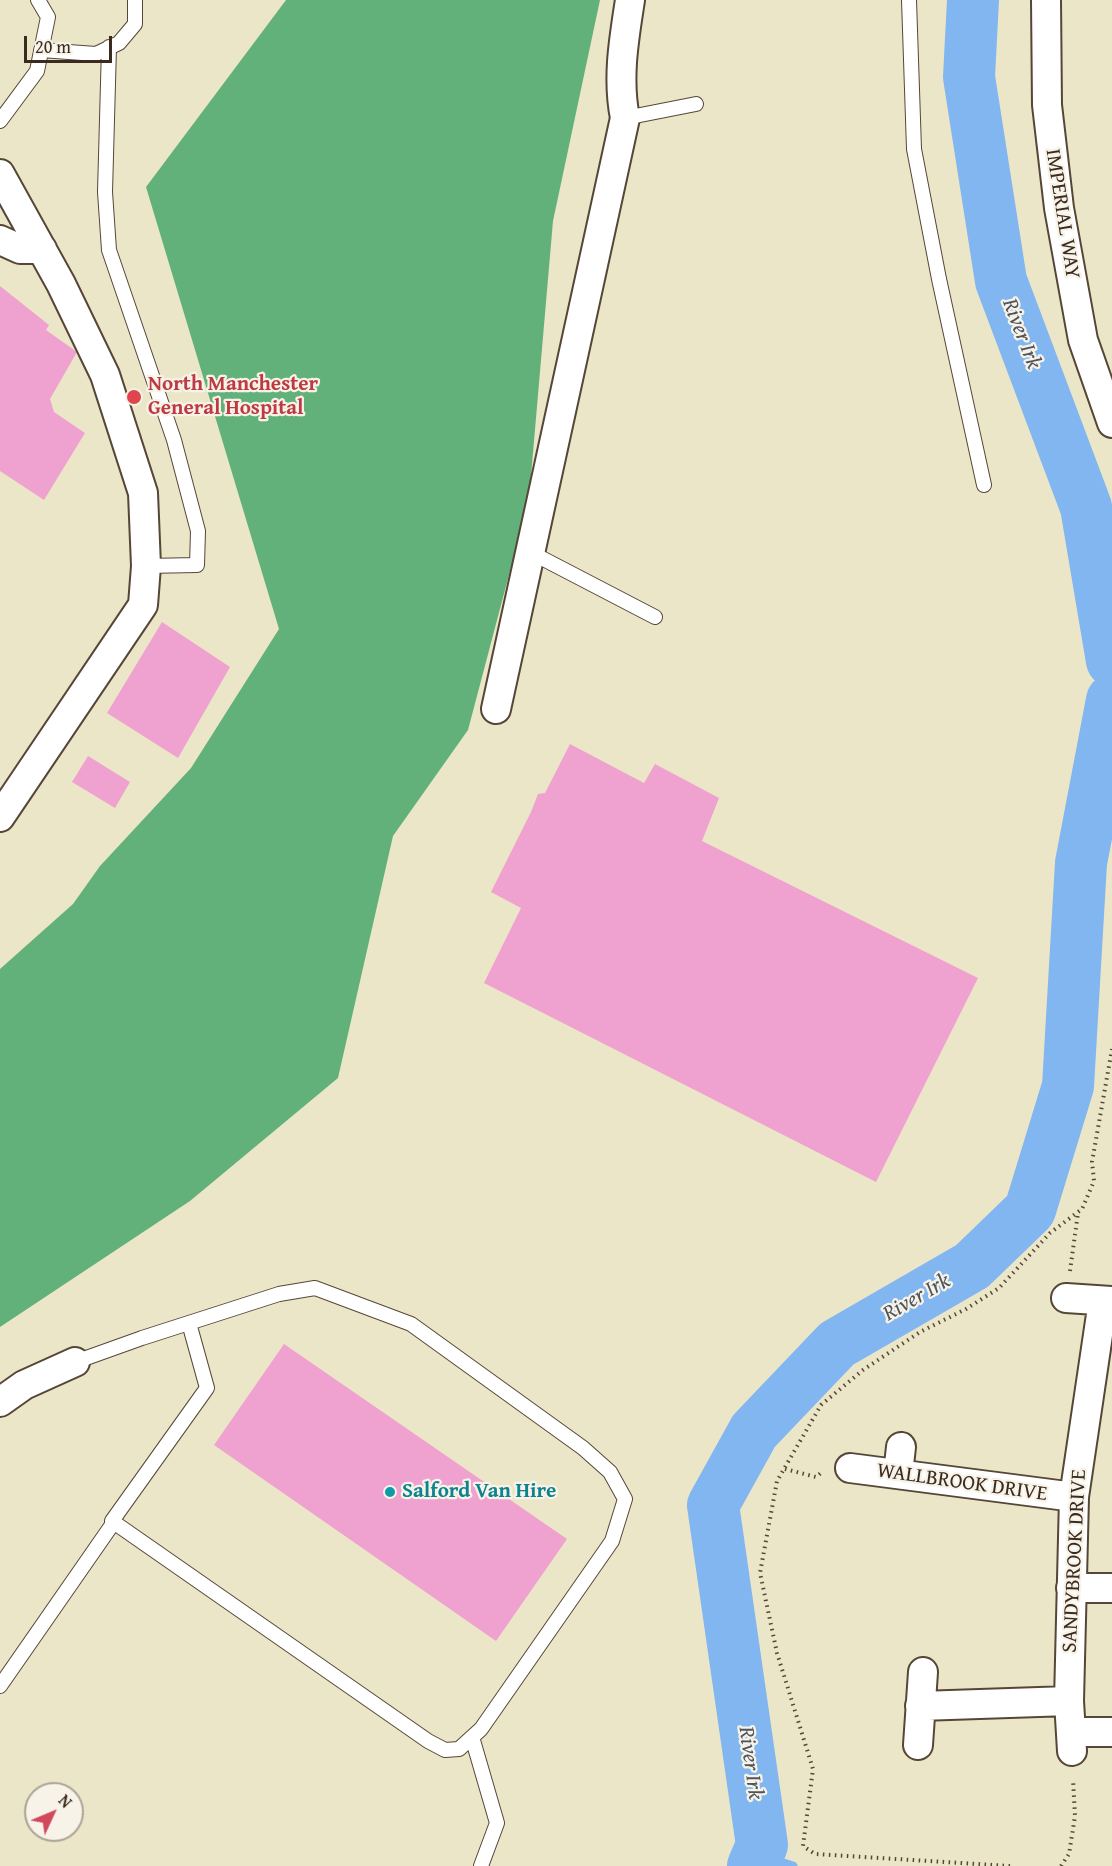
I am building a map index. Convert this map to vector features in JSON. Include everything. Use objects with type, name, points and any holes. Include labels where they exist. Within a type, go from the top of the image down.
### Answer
[{"type":"street","points":[[496,709],[625,118],[620,96],[622,56],[630,0]]},
{"type":"street","name":"IMPERIAL WAY","points":[[1046,0],[1047,105],[1059,208],[1083,340],[1112,423]]},
{"type":"street","points":[[0,174],[61,284],[105,375],[143,493],[146,566],[143,605],[3,806]]},
{"type":"street","points":[[0,240],[20,249],[42,249]]},
{"type":"street","points":[[1066,1298],[1107,1301]]},
{"type":"street","name":"SANDYBROOK DRIVE","points":[[1071,1742],[1069,1701],[1074,1497],[1107,1301]]},
{"type":"street","points":[[0,1402],[24,1385],[75,1362]]},
{"type":"street","name":"WALLBROOK DRIVE","points":[[850,1468],[900,1461],[1074,1497]]},
{"type":"street","points":[[1071,1588],[1112,1588]]},
{"type":"street","points":[[918,1745],[923,1672]]},
{"type":"street","points":[[920,1706],[1069,1701]]},
{"type":"street","points":[[1071,1742],[1112,1732]]},
{"type":"lane","points":[[0,121],[37,71],[48,17],[38,0]]},
{"type":"lane","points":[[41,51],[96,54],[119,43],[135,24],[135,0]]},
{"type":"lane","points":[[909,0],[914,149],[939,279],[984,484]]},
{"type":"lane","points":[[109,47],[105,192],[109,250],[174,440],[198,531],[198,565],[146,566]]},
{"type":"lane","points":[[625,118],[696,104]]},
{"type":"lane","points":[[530,552],[655,617]]},
{"type":"lane","points":[[75,1362],[279,1294],[315,1288],[411,1324],[584,1448],[610,1472],[625,1498],[612,1541],[481,1729],[459,1749],[446,1750],[428,1741],[114,1522]]},
{"type":"lane","points":[[0,1686],[114,1522],[112,1521],[207,1388],[189,1323]]},
{"type":"lane","points":[[472,1737],[497,1822],[481,1866]]},
{"type":"path","points":[[1010,1866],[815,1854],[803,1846],[813,1769],[777,1653],[760,1573],[777,1481],[821,1405],[863,1370],[920,1332],[966,1309],[999,1288],[1050,1233],[1082,1209],[1094,1181],[1092,1162],[1112,1049]]},
{"type":"path","points":[[1066,1298],[1078,1212]]},
{"type":"path","points":[[785,1469],[816,1477]]},
{"type":"path","points":[[1061,1866],[1069,1854],[1075,1816],[1071,1742]]},
{"type":"green space","points":[[286,0],[600,0],[553,221],[529,499],[468,730],[393,836],[338,1078],[190,1201],[0,1327],[0,969],[73,904],[100,866],[191,768],[279,629],[146,187]]},
{"type":"building","points":[[0,286],[49,325],[46,330],[77,352],[50,399],[54,412],[85,433],[44,500],[0,471]]},
{"type":"building","points":[[162,622],[230,667],[178,758],[107,713]]},
{"type":"building","points":[[570,744],[644,783],[655,764],[719,798],[702,841],[978,978],[876,1182],[484,983],[521,908],[491,892],[538,794],[545,793]]},
{"type":"building","points":[[88,756],[130,782],[115,808],[72,782]]},
{"type":"building","name":"Salford Van Hire","points":[[284,1344],[567,1539],[496,1641],[214,1445]]},
{"type":"waterway","name":"River Irk","points":[[973,0],[969,77],[1001,281],[1086,507],[1112,661]]},
{"type":"waterway","name":"River Irk","points":[[753,1866],[762,1845],[713,1505],[754,1431],[837,1344],[972,1266],[1030,1210],[1068,1086],[1081,863],[1112,700]]},
{"type":"waterway","points":[[761,1866],[777,1861],[793,1866]]},
{"type":"place","name":"North Manchester General Hospital","points":[[134,397]]},
{"type":"place","name":"Salford Van Hire","points":[[390,1492]]}]
